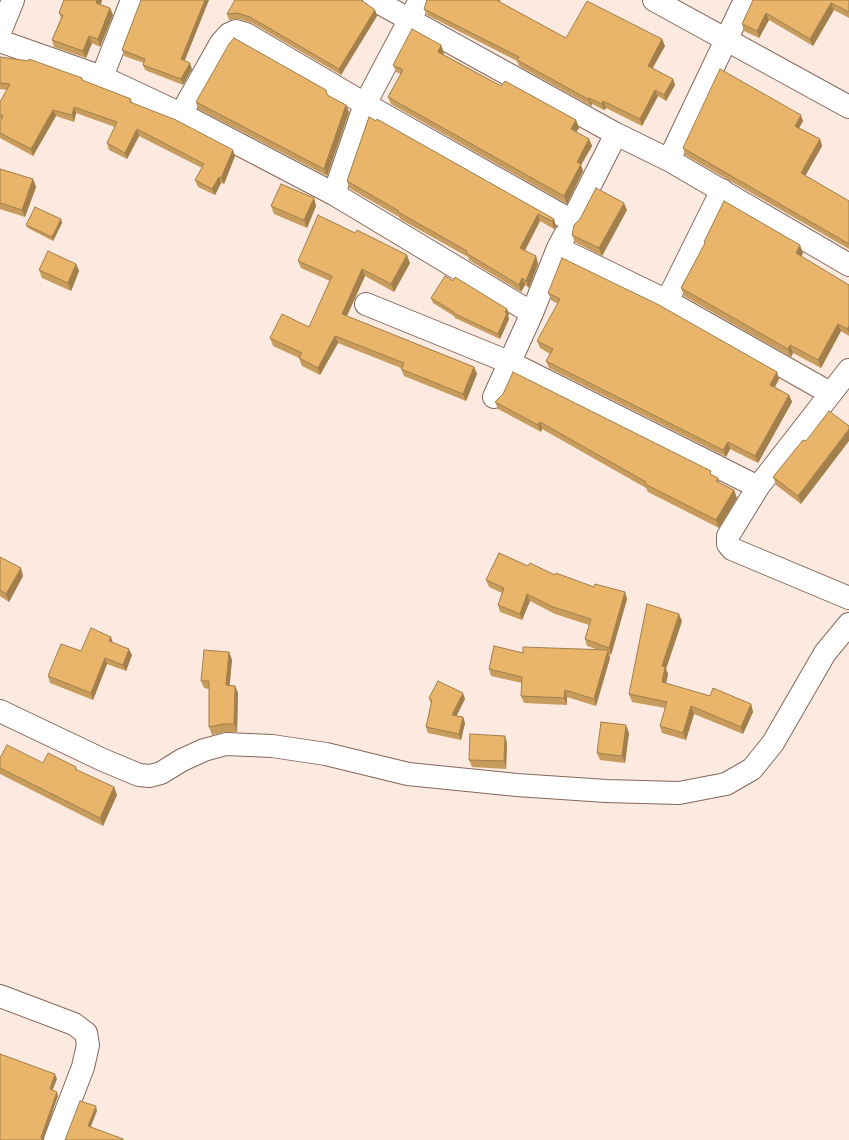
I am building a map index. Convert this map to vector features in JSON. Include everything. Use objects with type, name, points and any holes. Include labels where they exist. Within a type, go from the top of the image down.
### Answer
[{"type":"street","points":[[0,32],[13,0]]},
{"type":"street","points":[[102,77],[132,0]]},
{"type":"street","points":[[374,0],[409,21],[616,134],[669,160],[849,265]]},
{"type":"street","points":[[334,194],[365,104],[420,0]]},
{"type":"street","points":[[654,0],[849,107]]},
{"type":"street","points":[[669,160],[745,0]]},
{"type":"street","points":[[181,114],[221,43],[228,34],[236,31],[246,34],[365,104],[572,221]]},
{"type":"street","points":[[0,42],[102,77],[181,114],[334,194],[532,313]]},
{"type":"street","points":[[494,397],[511,362],[558,248],[616,134]]},
{"type":"street","points":[[667,301],[722,190]]},
{"type":"street","points":[[558,248],[667,301],[830,393]]},
{"type":"street","points":[[366,304],[511,362],[758,487]]},
{"type":"street","points":[[849,370],[758,487],[728,536],[728,544],[732,549],[849,598]]},
{"type":"street","points":[[0,711],[103,760],[139,775],[150,776],[161,773],[182,760],[204,750],[226,744],[272,746],[326,754],[408,774],[517,785],[606,791],[679,793],[726,784],[752,769],[773,743],[825,653],[849,624]]},
{"type":"street","points":[[0,996],[74,1024],[86,1033],[88,1045],[83,1067],[55,1140]]},
{"type":"building","points":[[64,0],[97,0],[96,3],[110,8],[98,39],[89,36],[83,51],[52,40],[63,15],[59,13]]},
{"type":"building","points":[[141,0],[205,0],[181,59],[190,63],[181,79],[143,65],[145,59],[122,50]]},
{"type":"building","points":[[235,0],[361,0],[375,10],[339,69],[250,17],[237,13],[227,14]]},
{"type":"building","points":[[427,0],[496,0],[566,38],[587,1],[662,39],[648,66],[673,79],[664,95],[655,90],[640,119],[603,101],[602,104],[589,98],[588,99],[517,60],[519,57],[424,9]]},
{"type":"building","points":[[753,0],[849,0],[849,12],[831,3],[810,39],[766,13],[757,31],[742,24]]},
{"type":"building","points":[[412,29],[441,45],[438,52],[501,86],[505,81],[576,120],[571,129],[589,139],[577,162],[581,164],[564,196],[388,97],[403,70],[393,65]]},
{"type":"building","points":[[234,38],[326,90],[327,95],[346,105],[324,169],[196,102],[229,44]]},
{"type":"building","points":[[0,57],[29,61],[29,59],[82,78],[82,80],[131,99],[130,102],[176,120],[233,150],[221,178],[219,177],[212,189],[195,180],[204,164],[137,129],[125,153],[107,143],[117,122],[74,107],[72,115],[53,110],[31,149],[0,133],[0,122],[3,116],[0,114],[0,102],[10,84],[0,83]]},
{"type":"building","points":[[720,69],[801,115],[795,126],[820,139],[801,173],[849,201],[849,244],[683,148]]},
{"type":"building","points":[[369,117],[376,121],[377,119],[554,219],[552,221],[538,214],[520,248],[536,256],[526,281],[522,278],[519,285],[466,253],[467,251],[347,181]]},
{"type":"building","points":[[0,169],[33,179],[22,210],[0,203]]},
{"type":"building","points":[[281,184],[314,198],[304,220],[271,206]]},
{"type":"building","points":[[596,188],[624,203],[599,248],[572,235],[574,225],[580,219]]},
{"type":"building","points":[[724,201],[800,245],[796,253],[849,285],[849,326],[847,329],[838,324],[818,360],[790,345],[788,349],[681,288],[705,243],[704,242]]},
{"type":"building","points":[[35,207],[61,219],[52,237],[26,225]]},
{"type":"building","points":[[318,215],[355,233],[357,230],[407,255],[391,284],[362,269],[342,314],[474,367],[463,394],[401,369],[404,363],[335,336],[318,368],[299,358],[302,353],[270,338],[282,314],[309,327],[332,276],[298,261]]},
{"type":"building","points":[[48,251],[76,264],[68,283],[39,270]]},
{"type":"building","points":[[562,258],[659,305],[777,372],[770,385],[789,395],[755,456],[728,442],[723,450],[546,361],[553,349],[537,341],[560,299],[548,293]]},
{"type":"building","points":[[445,276],[453,281],[455,277],[507,309],[505,312],[507,313],[498,334],[453,313],[454,312],[431,298]]},
{"type":"building","points":[[513,372],[711,471],[710,474],[718,478],[716,481],[734,490],[716,520],[645,484],[646,482],[540,422],[538,425],[495,402],[503,394]]},
{"type":"building","points":[[829,411],[849,426],[849,429],[798,496],[773,477],[803,440],[806,441]]},
{"type":"building","points":[[499,553],[528,566],[530,563],[555,575],[556,573],[594,587],[595,584],[625,592],[609,648],[585,639],[591,619],[553,607],[527,594],[520,614],[498,605],[504,588],[486,580]]},
{"type":"building","points":[[0,557],[21,568],[6,594],[0,590]]},
{"type":"building","points":[[647,604],[679,614],[662,666],[665,667],[662,682],[710,696],[713,688],[751,704],[741,727],[691,706],[683,733],[660,726],[667,702],[629,694]]},
{"type":"building","points":[[91,628],[111,637],[109,641],[129,649],[123,665],[105,658],[91,693],[48,676],[61,644],[81,651]]},
{"type":"building","points":[[494,646],[523,653],[523,647],[608,650],[594,699],[565,690],[564,698],[521,696],[522,677],[489,669]]},
{"type":"building","points":[[204,650],[229,652],[226,685],[235,686],[234,724],[223,724],[209,727],[209,681],[201,681]]},
{"type":"building","points":[[438,681],[463,693],[452,715],[463,717],[459,734],[426,727],[432,700],[429,698]]},
{"type":"building","points":[[601,722],[626,725],[622,756],[597,753]]},
{"type":"building","points":[[470,734],[505,736],[504,761],[469,760]]},
{"type":"building","points":[[7,745],[43,763],[48,753],[76,767],[75,769],[114,787],[100,818],[0,768],[0,758]]},
{"type":"building","points":[[0,1054],[55,1074],[50,1089],[57,1092],[41,1137],[42,1140],[0,1140]]},
{"type":"building","points":[[80,1101],[96,1106],[88,1126],[123,1140],[65,1140]]}]
